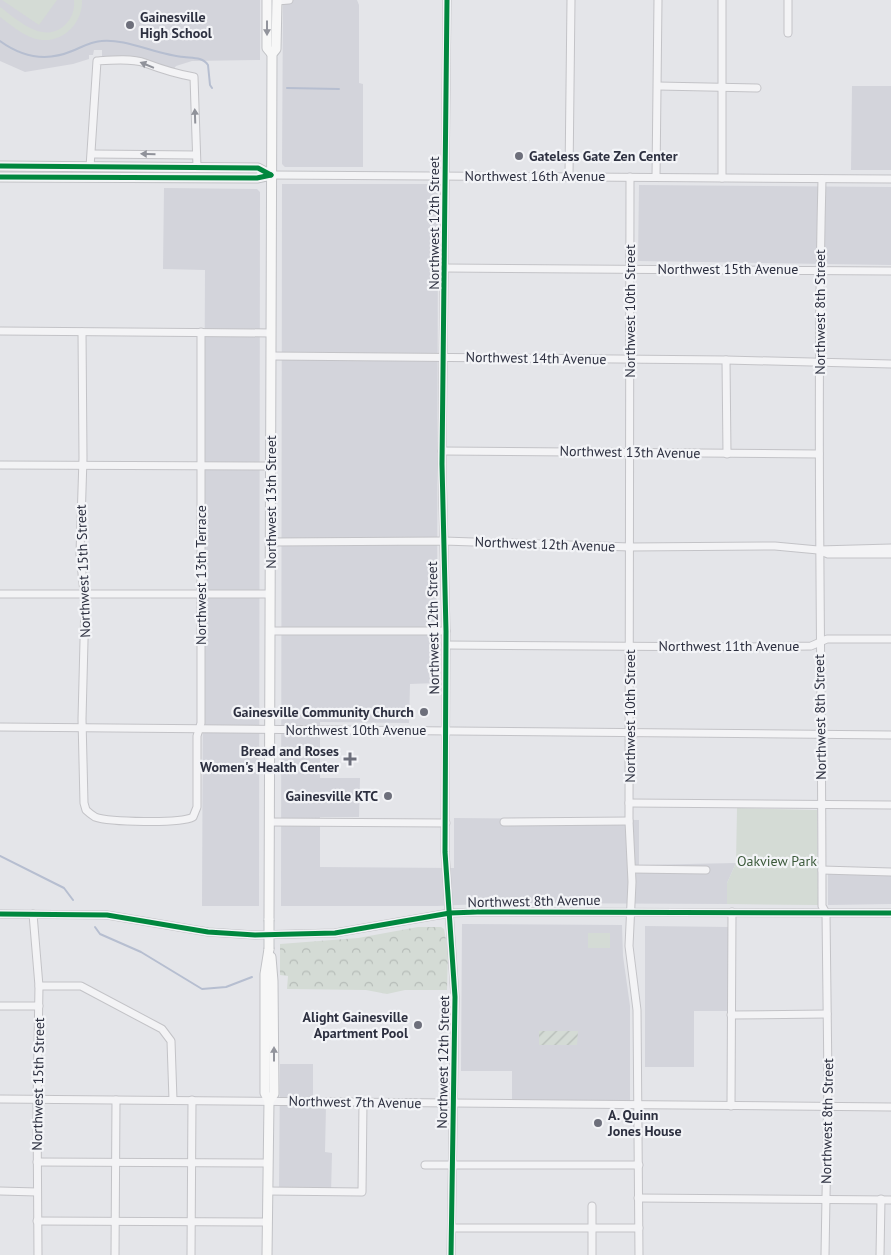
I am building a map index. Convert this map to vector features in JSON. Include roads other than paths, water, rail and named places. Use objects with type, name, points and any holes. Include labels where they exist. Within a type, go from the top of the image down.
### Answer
[{"type":"main road","name":"Northwest 13th Street","points":[[266,0],[267,48],[272,54]]},
{"type":"main road","name":"Northwest 13th Street","points":[[267,1255],[269,1101],[274,1094],[273,974],[270,949],[270,594],[272,54],[276,49],[276,0]]},
{"type":"main road","points":[[0,166],[258,168],[271,175]]},
{"type":"main road","points":[[21,177],[23,167]]},
{"type":"main road","points":[[89,177],[90,167]]},
{"type":"main road","name":"Northwest 16th Avenue","points":[[0,177],[257,178],[271,175]]},
{"type":"street","points":[[276,0],[289,0]]},
{"type":"street","name":"Northwest 12th Street","points":[[447,0],[442,451],[446,631],[445,852],[455,970],[451,1255]]},
{"type":"street","points":[[569,176],[571,0]]},
{"type":"street","points":[[656,177],[658,0]]},
{"type":"street","points":[[722,0],[722,178]]},
{"type":"street","points":[[788,0],[788,33]]},
{"type":"street","points":[[90,167],[97,60],[109,60],[144,62],[176,74],[194,77],[197,167]]},
{"type":"street","points":[[658,86],[757,88]]},
{"type":"street","points":[[92,154],[196,155]]},
{"type":"street","name":"Northwest 16th Avenue","points":[[271,175],[891,179]]},
{"type":"street","name":"Northwest 10th Street","points":[[630,177],[630,732],[628,821],[632,869],[630,964],[637,1010],[639,1255]]},
{"type":"street","name":"Northwest 8th Street","points":[[822,179],[818,550],[822,906],[826,913],[826,1255]]},
{"type":"street","name":"Northwest 15th Avenue","points":[[445,268],[891,271]]},
{"type":"street","points":[[0,331],[271,333]]},
{"type":"street","name":"Northwest 15th Street","points":[[82,332],[80,554],[86,640],[82,728],[86,810],[96,817],[105,819],[175,821],[193,817]]},
{"type":"street","name":"Northwest 13th Terrace","points":[[193,817],[197,807],[197,736],[200,728],[200,332]]},
{"type":"street","name":"Northwest 14th Avenue","points":[[271,356],[726,360],[821,364],[891,364]]},
{"type":"street","points":[[726,360],[727,454]]},
{"type":"street","name":"Northwest 13th Avenue","points":[[442,451],[819,454]]},
{"type":"street","points":[[0,465],[271,466]]},
{"type":"street","name":"Northwest 12th Avenue","points":[[271,542],[444,540],[630,548],[775,546],[818,550],[891,548]]},
{"type":"street","name":"Northwest 12th Avenue","points":[[818,550],[828,554],[891,554]]},
{"type":"street","points":[[0,594],[270,594]]},
{"type":"street","points":[[270,631],[446,631]]},
{"type":"street","name":"Northwest 11th Avenue","points":[[446,644],[811,646],[827,639],[891,639]]},
{"type":"street","name":"Northwest 10th Avenue","points":[[0,727],[446,730],[891,736]]},
{"type":"street","points":[[629,803],[891,805]]},
{"type":"street","points":[[504,822],[628,821]]},
{"type":"street","points":[[270,822],[446,823]]},
{"type":"street","points":[[632,869],[706,870]]},
{"type":"street","points":[[822,870],[891,872]]},
{"type":"street","name":"Northwest 8th Avenue","points":[[0,914],[107,915],[208,932],[255,935],[335,933],[450,913],[630,911],[891,913]]},
{"type":"street","points":[[731,1106],[732,912]]},
{"type":"street","name":"Northwest 15th Street","points":[[33,914],[39,986],[37,1100],[38,1255]]},
{"type":"street","points":[[39,986],[81,986],[162,1029],[171,1041],[173,1100]]},
{"type":"street","points":[[0,1006],[39,1006]]},
{"type":"street","points":[[731,1015],[827,1014]]},
{"type":"street","name":"Northwest 7th Avenue","points":[[0,1099],[891,1108]]},
{"type":"street","points":[[115,1255],[116,1100]]},
{"type":"street","points":[[191,1255],[192,1100]]},
{"type":"street","points":[[268,1191],[362,1192],[363,1102]]},
{"type":"street","points":[[37,1162],[268,1163]]},
{"type":"street","points":[[425,1165],[639,1165]]},
{"type":"street","points":[[0,1191],[37,1192]]},
{"type":"street","points":[[638,1198],[891,1200]]},
{"type":"street","points":[[880,1255],[881,1200]]},
{"type":"street","points":[[592,1206],[592,1255]]},
{"type":"street","points":[[37,1221],[267,1222]]},
{"type":"street","points":[[452,1228],[639,1228]]},
{"type":"waterway","points":[[0,41],[17,51],[44,57],[62,54],[93,42],[110,41],[131,44],[174,56],[198,58],[208,65],[212,88]]},
{"type":"waterway","points":[[287,88],[339,89]]},
{"type":"waterway","points":[[0,856],[64,888],[73,900]]},
{"type":"waterway","points":[[95,927],[100,934],[141,952],[202,989],[226,987],[252,977]]},
{"type":"place","name":"Gainesville High School","points":[[130,25]]},
{"type":"place","name":"Gateless Gate Zen Center","points":[[519,156]]},
{"type":"place","name":"Gainesville Community Church","points":[[424,712]]},
{"type":"place","name":"Bread and Roses Women's Health Center","points":[[350,759]]},
{"type":"place","name":"Gainesville KTC","points":[[388,796]]},
{"type":"place","name":"Alight Gainesville Apartment Pool","points":[[418,1025]]},
{"type":"place","name":"A. Quinn Jones House","points":[[598,1123]]},
{"type":"park label","name":"Oakview Park","points":[[777,861]]}]
